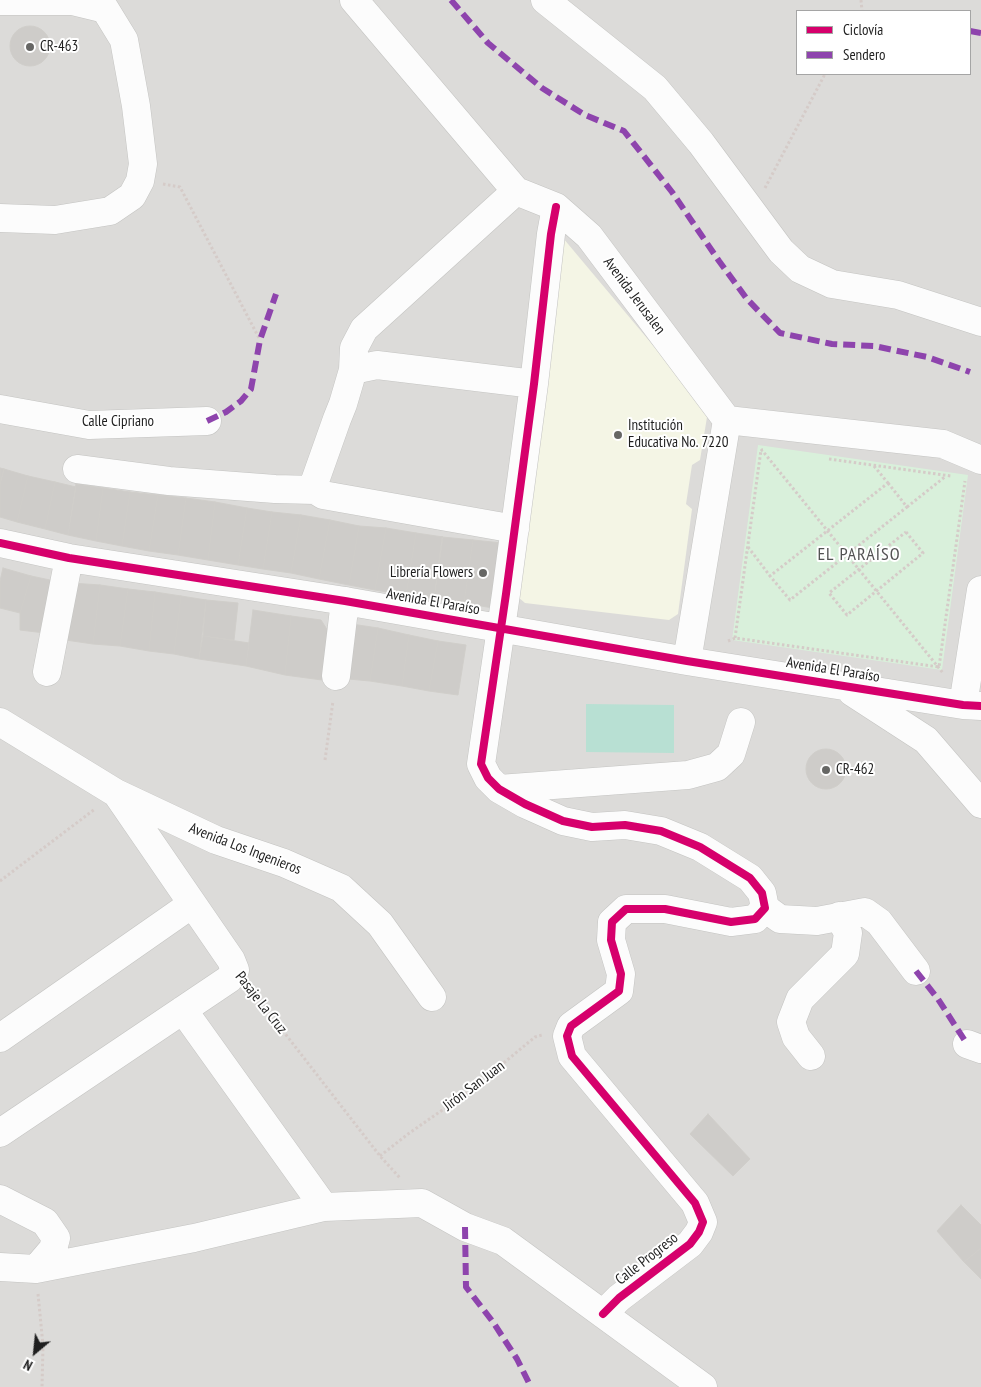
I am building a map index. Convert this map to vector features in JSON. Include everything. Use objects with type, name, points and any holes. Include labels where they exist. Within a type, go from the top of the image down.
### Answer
[{"type":"street","name":"Avenida Jerusalen","points":[[354,0],[516,191],[556,207],[589,236],[727,420]]},
{"type":"street","points":[[545,0],[655,88],[701,143],[781,251],[800,269],[832,284],[898,295],[981,322]]},
{"type":"street","points":[[0,1],[72,1],[105,9],[124,40],[143,164],[140,181],[132,196],[110,210],[55,220],[0,218]]},
{"type":"street","points":[[315,490],[315,481],[336,418],[343,404],[353,370],[354,348],[364,330],[516,191]]},
{"type":"street","points":[[556,207],[551,234],[534,384],[502,628],[481,764],[488,778],[499,789],[525,804],[564,821],[592,827],[624,825],[660,831],[700,847],[750,878],[762,893],[765,908],[780,919],[816,921],[865,912],[879,922],[916,972]]},
{"type":"street","points":[[353,370],[377,365],[534,384]]},
{"type":"street","name":"Calle Cipriano","points":[[0,409],[88,425],[207,421]]},
{"type":"street","points":[[687,661],[727,420],[943,444],[973,469]]},
{"type":"street","points":[[77,469],[169,481],[315,490],[323,496],[515,529]]},
{"type":"street","name":"Avenida El Paraíso","points":[[0,543],[69,558],[345,601],[687,661],[972,706]]},
{"type":"street","points":[[47,672],[69,558]]},
{"type":"street","points":[[972,706],[981,590]]},
{"type":"street","points":[[336,676],[345,601]]},
{"type":"street","points":[[842,686],[926,740],[981,804]]},
{"type":"street","name":"Avenida Los Ingenieros","points":[[0,722],[116,792],[216,840],[284,863],[341,888],[380,924],[432,997]]},
{"type":"street","points":[[499,789],[688,775],[717,768],[731,754],[742,722]]},
{"type":"street","name":"Pasaje La Cruz","points":[[116,792],[232,960],[235,970]]},
{"type":"street","points":[[0,1038],[192,904]]},
{"type":"street","points":[[571,1026],[619,991],[621,974],[611,940],[612,922],[626,909],[665,909],[731,922],[755,919],[765,908]]},
{"type":"street","points":[[811,1056],[796,1037],[791,1022],[800,999],[845,954],[848,933],[839,916]]},
{"type":"street","points":[[0,1133],[229,979],[235,970]]},
{"type":"street","points":[[183,1010],[324,1207]]},
{"type":"street","name":"Calle Progreso","points":[[571,1026],[567,1036],[572,1056],[695,1203],[703,1222],[699,1232],[690,1244],[619,1298],[603,1314]]},
{"type":"street","points":[[0,1199],[45,1222],[56,1238],[53,1249],[36,1269]]},
{"type":"street","points":[[0,1267],[36,1269],[194,1238],[324,1207],[422,1203],[465,1227],[503,1241],[703,1387]]},
{"type":"path","points":[[752,214],[824,75]]},
{"type":"path","points":[[140,181],[180,187],[260,340]]},
{"type":"path","points":[[727,420],[761,450],[972,706]]},
{"type":"path","points":[[761,450],[771,451]]},
{"type":"path","points":[[761,450],[735,638],[939,667]]},
{"type":"path","points":[[827,459],[956,477]]},
{"type":"path","points":[[873,466],[907,507]]},
{"type":"path","points":[[939,667],[973,469]]},
{"type":"path","points":[[748,548],[790,600],[946,476]]},
{"type":"path","points":[[770,576],[888,482]]},
{"type":"path","points":[[906,532],[924,553],[847,615],[829,594],[859,569],[906,532]]},
{"type":"path","points":[[325,760],[336,676]]},
{"type":"path","points":[[0,881],[116,792]]},
{"type":"path","points":[[36,1269],[43,1346],[42,1387]]},
{"type":"shaded area","points":[[0,0],[981,0],[981,1387],[0,1387]]},
{"type":"shaded area","name":"Institución Educativa No. 7220","points":[[558,232],[708,411],[700,460],[692,465],[686,504],[692,509],[678,614],[669,620],[525,603],[511,591]]},
{"type":"green space","points":[[758,445],[968,475],[942,670],[732,640]]},
{"type":"green space","points":[[586,704],[674,705],[674,753],[586,752]]},
{"type":"building","name":"CR-463","points":[[30,26],[41,29],[47,35],[50,46],[47,57],[41,63],[30,66],[19,63],[13,57],[10,46],[13,35],[19,29]]},
{"type":"building","points":[[0,468],[4,469],[0,484]]},
{"type":"building","points":[[4,469],[28,476],[17,522],[0,517],[0,484]]},
{"type":"building","points":[[28,476],[55,482],[45,529],[17,522]]},
{"type":"building","points":[[55,482],[76,487],[68,535],[45,529]]},
{"type":"building","points":[[76,484],[103,488],[96,541],[68,535]]},
{"type":"building","points":[[103,488],[130,492],[122,546],[96,541]]},
{"type":"building","points":[[130,492],[158,495],[149,551],[122,546]]},
{"type":"building","points":[[158,495],[186,498],[178,555],[149,551]]},
{"type":"building","points":[[186,498],[215,502],[208,560],[178,555]]},
{"type":"building","points":[[215,502],[247,508],[238,565],[208,560]]},
{"type":"building","points":[[247,508],[272,512],[263,569],[238,565]]},
{"type":"building","points":[[272,512],[301,515],[291,573],[263,569]]},
{"type":"building","points":[[301,515],[330,520],[319,579],[291,573]]},
{"type":"building","points":[[330,520],[359,526],[349,585],[319,579]]},
{"type":"building","points":[[359,526],[386,528],[375,590],[349,585]]},
{"type":"building","points":[[386,528],[416,533],[406,595],[375,590]]},
{"type":"building","points":[[416,533],[443,537],[434,599],[406,595]]},
{"type":"building","points":[[442,537],[473,540],[464,603],[434,599]]},
{"type":"building","name":"Librería Flowers","points":[[473,540],[502,543],[493,608],[464,603]]},
{"type":"building","points":[[3,568],[31,576],[20,613],[0,608],[0,581]]},
{"type":"building","points":[[31,576],[50,580],[54,587],[45,633],[20,630],[20,613]]},
{"type":"building","points":[[71,583],[100,585],[93,644],[59,639]]},
{"type":"building","points":[[100,585],[128,589],[120,646],[93,644]]},
{"type":"building","points":[[128,589],[155,592],[149,651],[120,646]]},
{"type":"building","points":[[155,592],[181,596],[174,654],[149,651]]},
{"type":"building","points":[[181,596],[206,600],[199,659],[174,654]]},
{"type":"building","points":[[206,600],[238,603],[234,640],[203,636]]},
{"type":"building","points":[[253,610],[291,616],[285,675],[246,666]]},
{"type":"building","points":[[291,616],[321,620],[328,631],[322,680],[285,675]]},
{"type":"building","points":[[345,623],[378,628],[370,681],[338,678]]},
{"type":"building","points":[[378,628],[409,635],[402,686],[370,681]]},
{"type":"building","points":[[409,635],[438,641],[429,691],[402,686]]},
{"type":"building","points":[[203,636],[249,643],[246,666],[199,659]]},
{"type":"building","points":[[438,641],[466,645],[458,695],[429,691]]},
{"type":"building","name":"CR-462","points":[[826,749],[837,752],[843,758],[846,769],[843,780],[837,786],[826,789],[815,786],[809,780],[806,769],[809,758],[815,752]]},
{"type":"building","points":[[708,1114],[750,1159],[733,1176],[690,1134]]},
{"type":"building","points":[[961,1205],[981,1225],[981,1248],[964,1262],[937,1231]]},
{"type":"building","points":[[981,1248],[981,1279],[964,1262]]},
{"type":"marked path","points":[[451,0],[488,43],[542,88],[585,115],[624,131],[672,192],[747,299],[780,333],[832,344],[874,346],[927,357],[970,372]]},
{"type":"marked path","points":[[971,31],[981,33]]},
{"type":"marked path","points":[[207,421],[226,412],[241,401],[251,389],[260,340],[276,294]]},
{"type":"marked path","points":[[916,971],[938,999],[967,1044]]},
{"type":"marked path","points":[[465,1227],[466,1287],[493,1322],[517,1359],[531,1387]]},
{"type":"cycle path","points":[[556,207],[506,594],[481,764],[488,778],[499,789],[525,804],[563,821],[592,827],[625,825],[661,831],[700,847],[750,878],[762,893],[765,908],[755,919],[731,922],[665,909],[626,909],[612,922],[611,940],[621,974],[619,991],[571,1026],[567,1036],[572,1056],[695,1203],[703,1222],[699,1232],[690,1244],[619,1298],[603,1314]]},
{"type":"cycle path","points":[[0,543],[69,558],[345,601],[687,661],[963,705],[981,706]]},
{"type":"place","name":"CR-463","points":[[30,47]]},
{"type":"place","name":"Institución Educativa No. 7220","points":[[618,435]]},
{"type":"place","name":"Librería Flowers","points":[[483,573]]},
{"type":"place","name":"CR-462","points":[[826,770]]},
{"type":"district","name":"EL PARAÍSO","points":[[859,555]]}]
